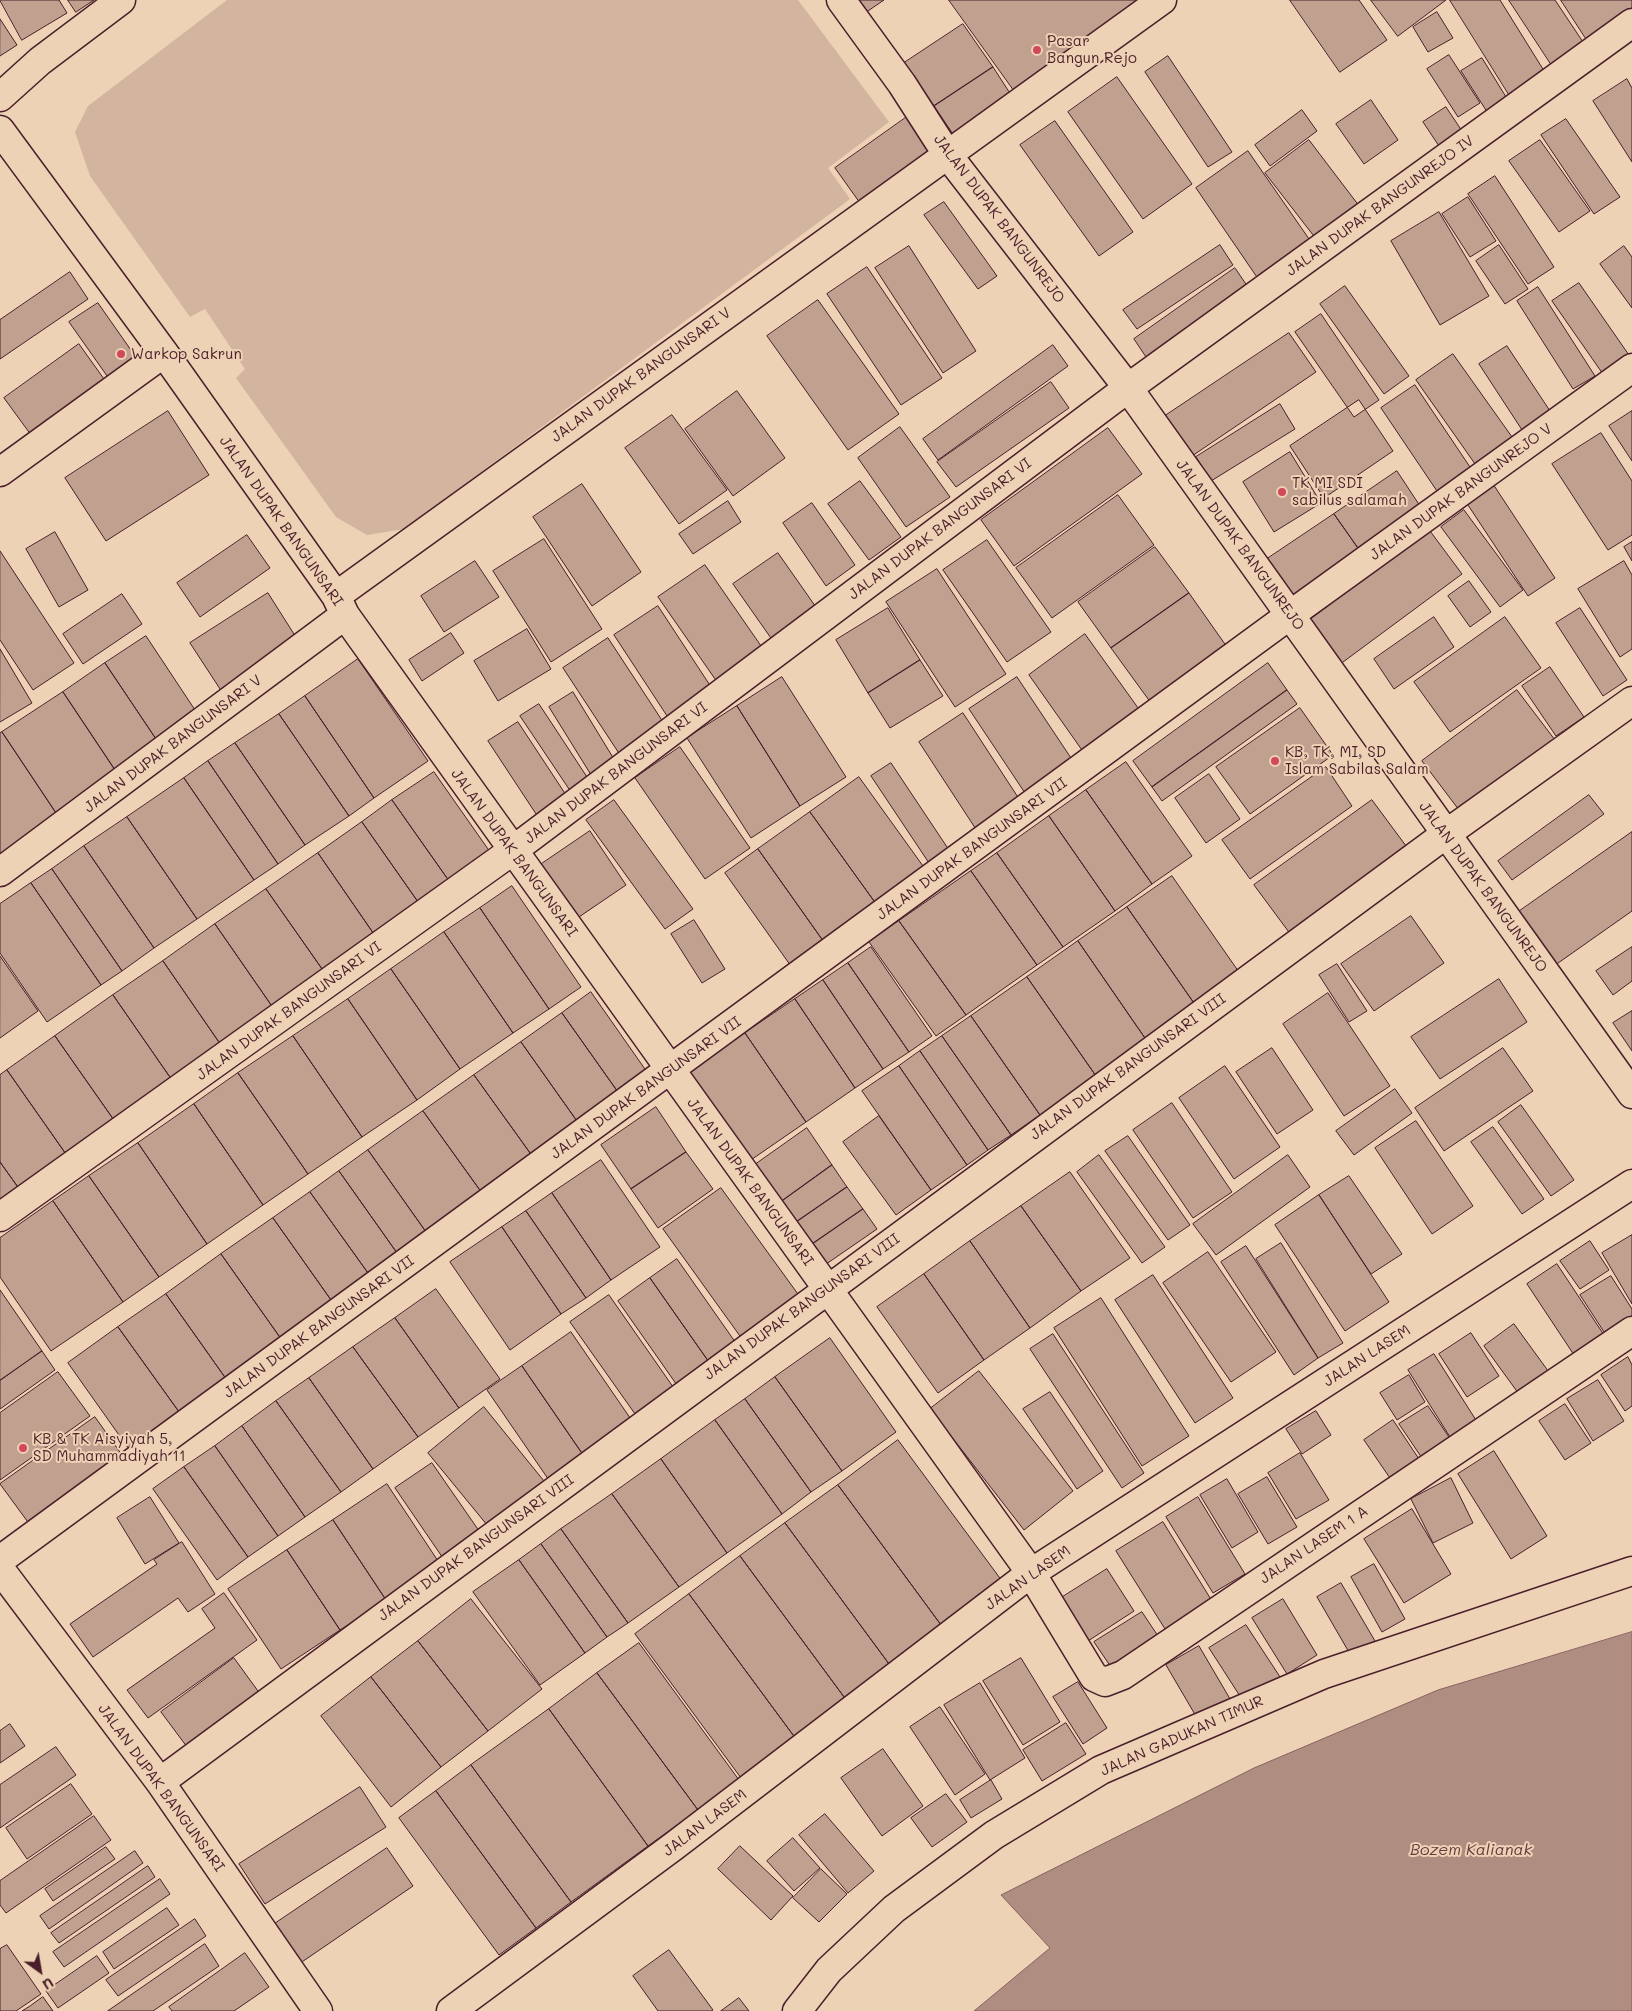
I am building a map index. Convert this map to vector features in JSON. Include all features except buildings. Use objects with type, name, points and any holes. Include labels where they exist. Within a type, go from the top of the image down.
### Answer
[{"type":"street","points":[[0,97],[40,61],[121,0]]},
{"type":"street","name":"JALAN DUPAK BANGUNREJO","points":[[841,0],[902,84],[947,154],[1128,388],[1632,1094]]},
{"type":"street","name":"JALAN DUPAK BANGUNSARI V","points":[[0,872],[340,606],[947,154],[1162,0]]},
{"type":"street","name":"JALAN DUPAK BANGUNREJO IV","points":[[1128,388],[1632,23]]},
{"type":"street","name":"JALAN DUPAK BANGUNSARI","points":[[0,130],[164,353],[512,850],[1031,1573]]},
{"type":"street","points":[[0,472],[164,353]]},
{"type":"street","name":"JALAN DUPAK BANGUNREJO V","points":[[1290,615],[1632,368]]},
{"type":"street","name":"JALAN DUPAK BANGUNSARI VI","points":[[0,1217],[512,850],[1128,388]]},
{"type":"street","name":"JALAN DUPAK BANGUNSARI VII","points":[[0,1560],[1290,615]]},
{"type":"street","name":"JALAN DUPAK BANGUNSARI VIII","points":[[160,1782],[827,1288],[1446,834],[1632,701]]},
{"type":"street","name":"JALAN LASEM","points":[[451,2011],[674,1846],[1031,1573],[1632,1184]]},
{"type":"street","name":"JALAN LASEM 1 A","points":[[1031,1573],[1094,1677],[1105,1682],[1113,1679],[1632,1332]]},
{"type":"street","name":"JALAN DUPAK BANGUNSARI","points":[[0,1569],[160,1782],[318,2011]]},
{"type":"street","name":"JALAN GADUKAN TIMUR","points":[[797,2011],[829,1970],[894,1909],[994,1834],[1101,1770],[1324,1674],[1632,1572]]},
{"type":"shaded area","points":[[227,0],[798,0],[889,122],[828,168],[850,199],[404,529],[367,535],[336,517],[236,378],[245,369],[205,309],[190,317],[90,176],[75,132],[88,106]]},
{"type":"water","name":"Bozem Kalianak","points":[[1632,1632],[1632,2011],[974,2011],[1050,1948],[1001,1895],[1254,1768],[1438,1690]]},
{"type":"place","name":"Pasar Bangun Rejo","points":[[1037,50]]},
{"type":"place","name":"Warkop Sakrun","points":[[121,354]]},
{"type":"place","name":"TK MI SDI sabilus salamah","points":[[1282,492]]},
{"type":"place","name":"KB, TK, MI, SD Islam Sabilas Salam","points":[[1275,761]]},
{"type":"place","name":"KB & TK Aisyiyah 5, SD Muhammadiyah 11","points":[[23,1448]]}]
